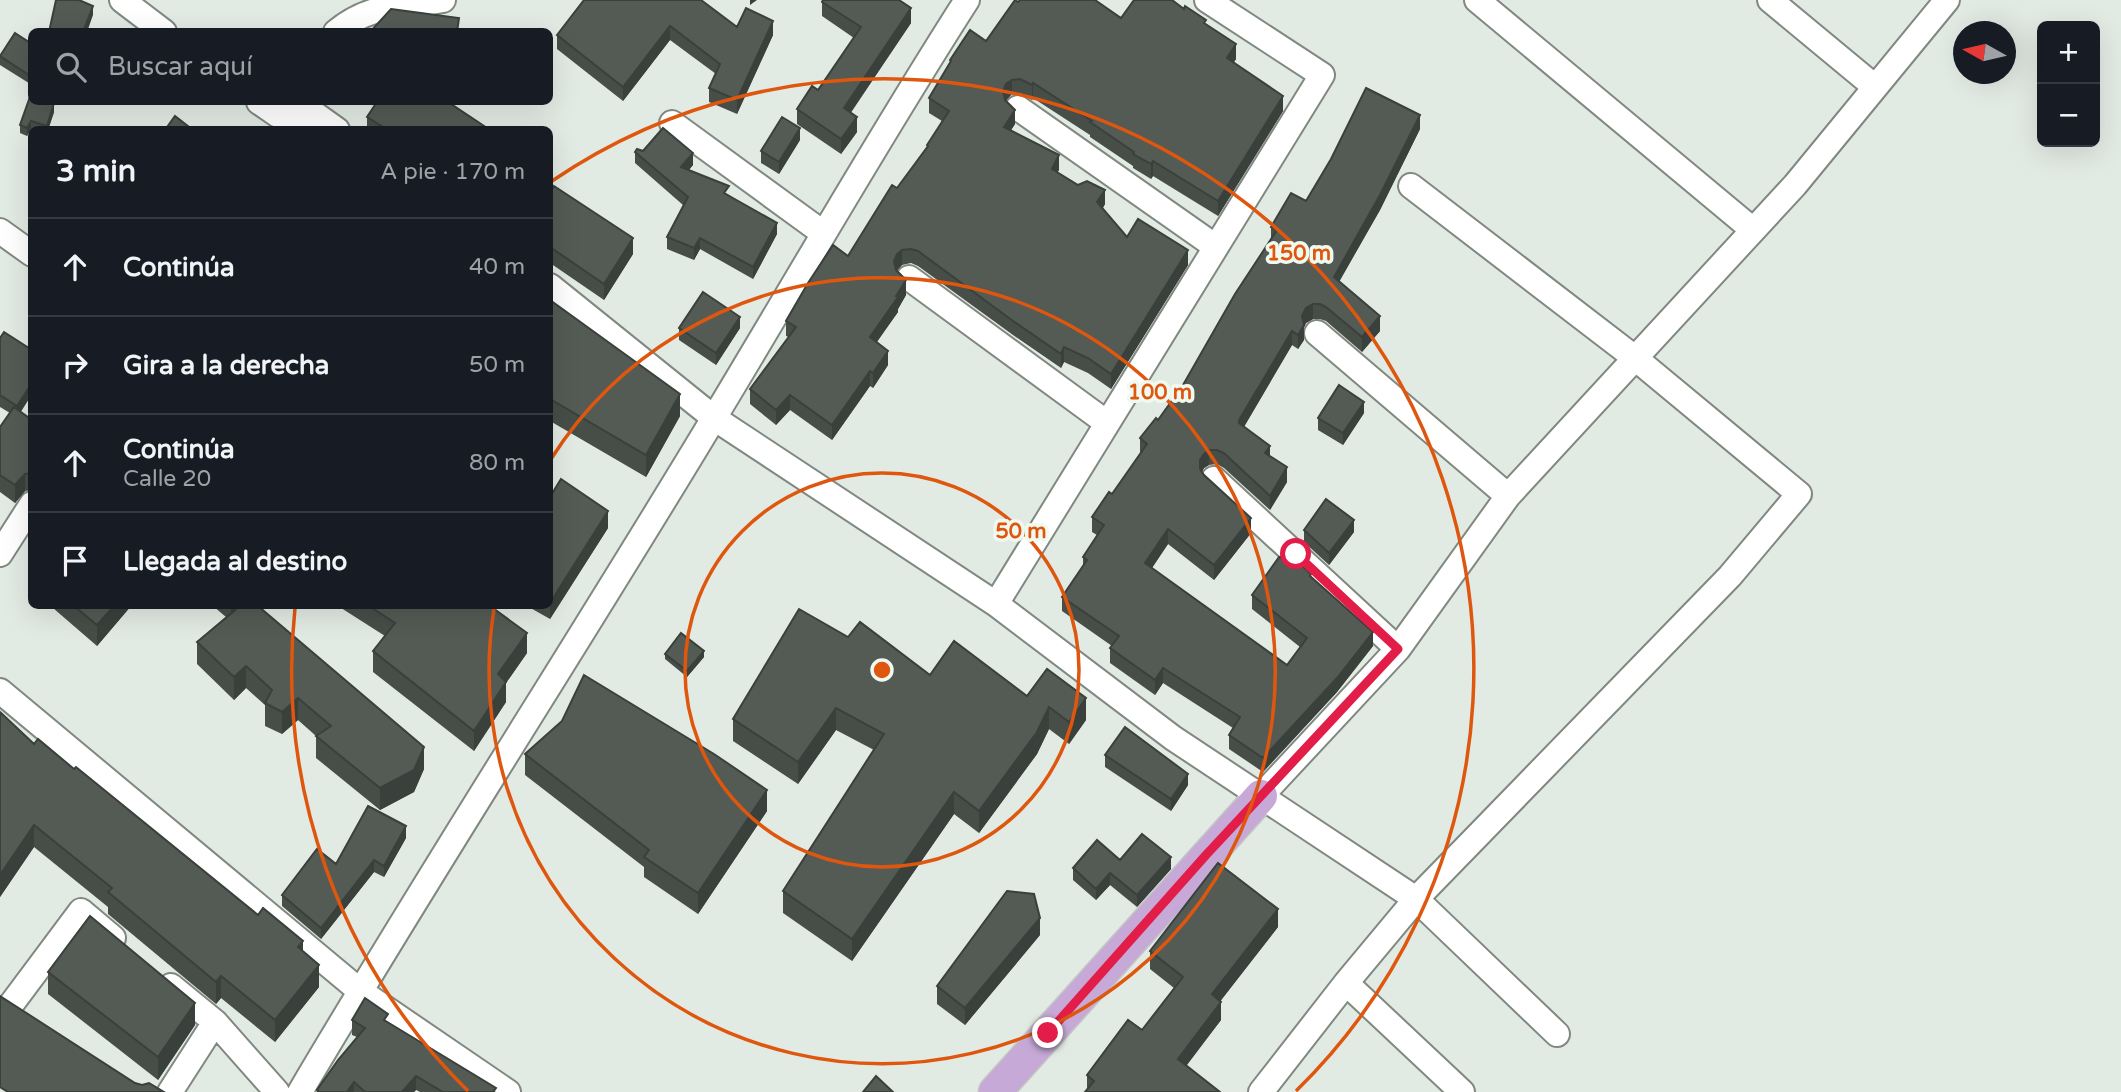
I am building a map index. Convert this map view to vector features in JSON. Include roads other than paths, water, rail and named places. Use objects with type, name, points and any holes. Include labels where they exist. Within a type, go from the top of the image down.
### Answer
[{"type":"main road","points":[[995,1092],[1261,796]]},
{"type":"street","points":[[121,0],[159,28]]},
{"type":"street","points":[[342,28],[357,17],[380,8],[443,0]]},
{"type":"street","points":[[300,1092],[967,0]]},
{"type":"street","points":[[996,604],[1322,75],[1207,0]]},
{"type":"street","points":[[1477,0],[1753,230]]},
{"type":"street","points":[[1770,0],[1875,88]]},
{"type":"street","points":[[1261,796],[1398,649],[1508,496],[1795,185],[1947,0]]},
{"type":"street","points":[[1018,108],[1216,247]]},
{"type":"street","points":[[273,112],[316,115],[331,126]]},
{"type":"street","points":[[672,123],[823,233]]},
{"type":"street","points":[[1261,1092],[1416,899],[1730,576],[1800,494],[1634,358],[1411,186]]},
{"type":"street","points":[[0,231],[28,251]]},
{"type":"street","points":[[909,278],[1107,423]]},
{"type":"street","points":[[553,288],[714,418],[996,604],[1173,738],[1416,899],[1558,1034]]},
{"type":"street","points":[[1317,334],[1508,496]]},
{"type":"street","points":[[1214,479],[1398,649]]},
{"type":"street","points":[[0,554],[28,510]]},
{"type":"street","points":[[0,691],[360,991],[508,1092]]},
{"type":"street","points":[[32,1020],[5,1003],[81,911],[133,954]]},
{"type":"street","points":[[153,971],[215,1022],[277,1092]]},
{"type":"street","points":[[1346,983],[1462,1092]]},
{"type":"street","points":[[170,1092],[215,1022]]}]
